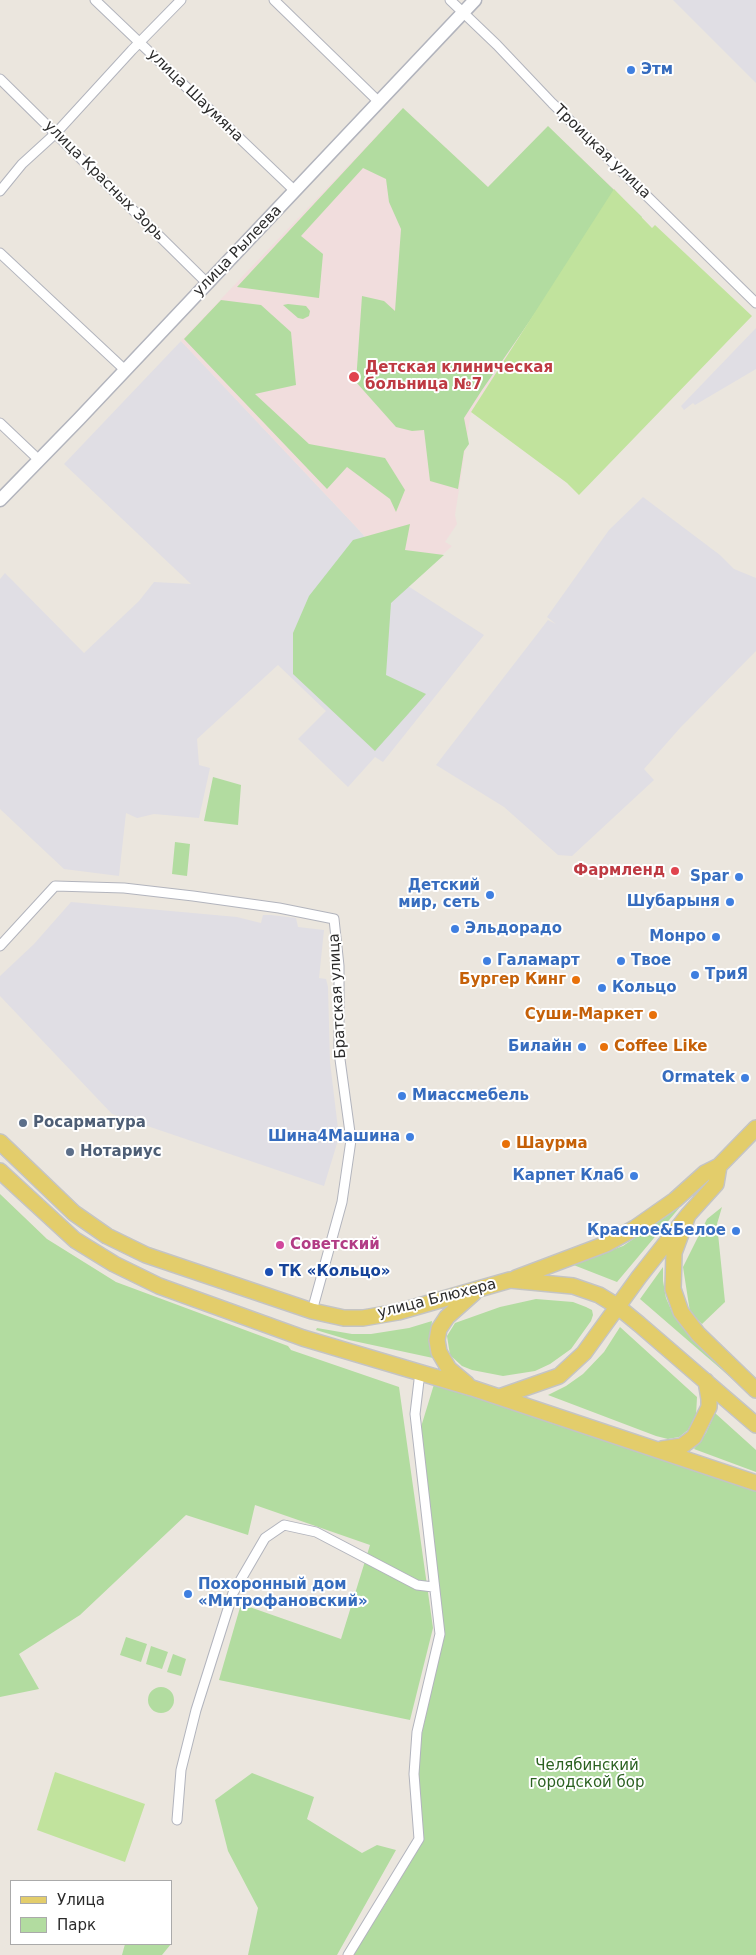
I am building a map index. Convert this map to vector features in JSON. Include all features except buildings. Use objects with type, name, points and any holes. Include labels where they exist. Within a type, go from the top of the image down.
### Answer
[{"type":"main road","points":[[510,1280],[606,1244],[635,1228],[675,1200],[705,1173],[719,1166],[756,1128]]},
{"type":"main road","name":"улица Блюхера","points":[[0,1142],[74,1213],[107,1236],[146,1256],[312,1311],[344,1318],[363,1318],[398,1312],[510,1280],[573,1286],[598,1295],[617,1306],[756,1424]]},
{"type":"main road","points":[[500,1397],[559,1376],[584,1352],[617,1306],[688,1215],[716,1184],[719,1166]]},
{"type":"main road","points":[[0,1170],[75,1240],[114,1264],[152,1282],[268,1326],[500,1397],[756,1483]]},
{"type":"main road","points":[[688,1215],[674,1253],[673,1288],[681,1312],[698,1334],[756,1390]]},
{"type":"main road","points":[[472,1388],[449,1368],[439,1352],[437,1340],[439,1330],[447,1317],[478,1290]]},
{"type":"main road","points":[[658,1449],[682,1446],[694,1437],[710,1399],[706,1381]]},
{"type":"street","name":"улица Шаумяна","points":[[95,0],[295,191]]},
{"type":"street","points":[[0,192],[22,164],[56,133],[139,42],[181,0]]},
{"type":"street","points":[[274,0],[379,102]]},
{"type":"street","name":"Троицкая улица","points":[[450,0],[756,303]]},
{"type":"street","name":"улица Рылеева","points":[[0,500],[208,284],[475,0]]},
{"type":"street","name":"улица Красных Зорь","points":[[0,79],[208,284]]},
{"type":"street","points":[[0,253],[126,370]]},
{"type":"street","points":[[0,423],[39,460]]},
{"type":"street","name":"Братская улица","points":[[0,946],[55,886],[124,888],[279,908],[334,919],[339,966],[339,1052],[351,1140],[342,1202],[312,1311]]},
{"type":"street","points":[[348,1955],[419,1840],[414,1774],[418,1732],[440,1634],[433,1588],[415,1414],[420,1372]]},
{"type":"street","points":[[177,1820],[181,1770],[196,1710],[232,1593],[265,1538],[284,1525],[316,1532],[417,1585],[433,1588]]},
{"type":"shaded area","points":[[673,0],[756,0],[756,83]]},
{"type":"shaded area","name":"Детская клиническая больница №7","points":[[403,108],[488,187],[548,126],[614,189],[471,412],[455,515],[457,524],[445,542],[452,546],[408,586],[359,530],[181,341]]},
{"type":"shaded area","points":[[756,328],[756,369],[695,405],[693,403],[684,410],[681,406]]},
{"type":"shaded area","points":[[181,341],[359,530],[408,586],[484,635],[383,762],[375,757],[348,787],[298,739],[326,711],[278,665],[197,739],[199,765],[210,768],[199,818],[154,814],[137,818],[126,813],[119,876],[64,869],[0,809],[0,579],[5,573],[84,653],[139,601],[154,582],[191,584],[64,464]]},
{"type":"shaded area","points":[[643,497],[720,555],[734,569],[756,578],[756,651],[680,728],[644,769],[654,780],[572,856],[558,855],[504,807],[436,765],[548,620],[556,624],[547,617],[609,530]]},
{"type":"shaded area","points":[[71,902],[237,917],[261,923],[263,915],[271,915],[296,918],[298,927],[324,930],[319,978],[326,979],[328,987],[330,1062],[339,1137],[324,1186],[112,1114],[0,996],[0,976],[34,944]]},
{"type":"green space","points":[[403,108],[488,187],[548,126],[642,217],[636,226],[545,299],[482,390],[464,418],[469,444],[464,451],[458,489],[430,481],[424,430],[412,431],[396,427],[356,382],[362,296],[384,301],[395,311],[401,229],[389,202],[386,179],[363,168],[301,236],[323,254],[319,298],[237,287]]},
{"type":"green space","points":[[614,189],[652,228],[655,225],[752,316],[579,495],[567,483],[471,412]]},
{"type":"green space","points":[[221,300],[261,305],[291,332],[296,385],[255,394],[309,444],[385,458],[405,490],[396,512],[390,499],[347,467],[327,489],[184,339]]},
{"type":"green space","points":[[283,305],[306,306],[310,311],[309,316],[303,319],[298,318]]},
{"type":"green space","points":[[410,524],[405,550],[444,555],[391,603],[386,675],[426,694],[375,751],[293,674],[293,633],[309,596],[353,540]]},
{"type":"green space","points":[[213,777],[241,785],[238,825],[204,821]]},
{"type":"green space","points":[[175,842],[190,844],[187,876],[172,874]]},
{"type":"green space","points":[[0,1194],[47,1239],[116,1282],[288,1346],[291,1350],[399,1387],[433,1628],[410,1720],[219,1680],[241,1604],[341,1639],[370,1545],[255,1505],[248,1535],[186,1515],[80,1615],[19,1654],[39,1689],[0,1697]]},
{"type":"green space","points":[[680,1207],[617,1282],[571,1264],[623,1246]]},
{"type":"green space","points":[[722,1207],[717,1224],[725,1302],[702,1324],[690,1312],[683,1267],[707,1219]]},
{"type":"green space","points":[[663,1267],[666,1298],[673,1314],[702,1349],[730,1373],[729,1376],[640,1299]]},
{"type":"green space","points":[[536,1299],[573,1302],[592,1310],[591,1321],[571,1349],[550,1364],[535,1371],[503,1376],[472,1370],[462,1366],[450,1355],[447,1336],[455,1323],[500,1307]]},
{"type":"green space","points":[[432,1321],[430,1339],[433,1358],[349,1340],[316,1330],[317,1328],[352,1334],[371,1334],[409,1328]]},
{"type":"green space","points":[[620,1327],[697,1397],[696,1416],[688,1430],[679,1437],[668,1439],[656,1436],[548,1395],[566,1386],[583,1374],[604,1352]]},
{"type":"green space","name":"Челябинский городской бор","points":[[435,1381],[756,1491],[756,1955],[352,1955],[386,1903],[422,1838],[417,1773],[422,1733],[443,1635],[419,1466],[421,1427]]},
{"type":"green space","points":[[715,1413],[756,1450],[756,1472],[694,1449],[706,1433]]},
{"type":"green space","points":[[126,1637],[147,1644],[141,1662],[120,1655]]},
{"type":"green space","points":[[151,1646],[168,1652],[162,1669],[146,1664]]},
{"type":"green space","points":[[173,1654],[186,1659],[181,1676],[167,1672]]},
{"type":"green space","points":[[161,1687],[170,1691],[174,1700],[170,1709],[161,1713],[152,1709],[148,1700],[152,1691]]},
{"type":"green space","points":[[55,1772],[145,1804],[125,1862],[37,1830]]},
{"type":"green space","points":[[252,1773],[314,1797],[307,1819],[362,1853],[377,1845],[396,1850],[337,1955],[248,1955],[258,1908],[228,1851],[215,1800]]},
{"type":"green space","points":[[125,1945],[170,1945],[162,1955],[122,1955]]},
{"type":"place","name":"Этм","points":[[631,70]]},
{"type":"place","name":"Детская клиническая больница №7","points":[[354,377]]},
{"type":"place","name":"Фармленд","points":[[675,871]]},
{"type":"place","name":"Spar","points":[[739,877]]},
{"type":"place","name":"Детский мир, сеть","points":[[490,895]]},
{"type":"place","name":"Шубарыня","points":[[730,902]]},
{"type":"place","name":"Эльдорадо","points":[[455,929]]},
{"type":"place","name":"Монро","points":[[716,937]]},
{"type":"place","name":"Галамарт","points":[[487,961]]},
{"type":"place","name":"Твое","points":[[621,961]]},
{"type":"place","name":"ТриЯ","points":[[695,975]]},
{"type":"place","name":"Бургер Кинг","points":[[576,980]]},
{"type":"place","name":"Кольцо","points":[[602,988]]},
{"type":"place","name":"Суши-Маркет","points":[[653,1015]]},
{"type":"place","name":"Билайн","points":[[582,1047]]},
{"type":"place","name":"Coffee Like","points":[[604,1047]]},
{"type":"place","name":"Ormatek","points":[[745,1078]]},
{"type":"place","name":"Миассмебель","points":[[402,1096]]},
{"type":"place","name":"Росарматура","points":[[23,1123]]},
{"type":"place","name":"Шина4Машина","points":[[410,1137]]},
{"type":"place","name":"Шаурма","points":[[506,1144]]},
{"type":"place","name":"Нотариус","points":[[70,1152]]},
{"type":"place","name":"Карпет Клаб","points":[[634,1176]]},
{"type":"place","name":"Красное&Белое","points":[[736,1231]]},
{"type":"place","name":"Советский","points":[[280,1245]]},
{"type":"place","name":"ТК «Кольцо»","points":[[269,1272]]},
{"type":"place","name":"Похоронный дом «Митрофановский»","points":[[188,1594]]}]
